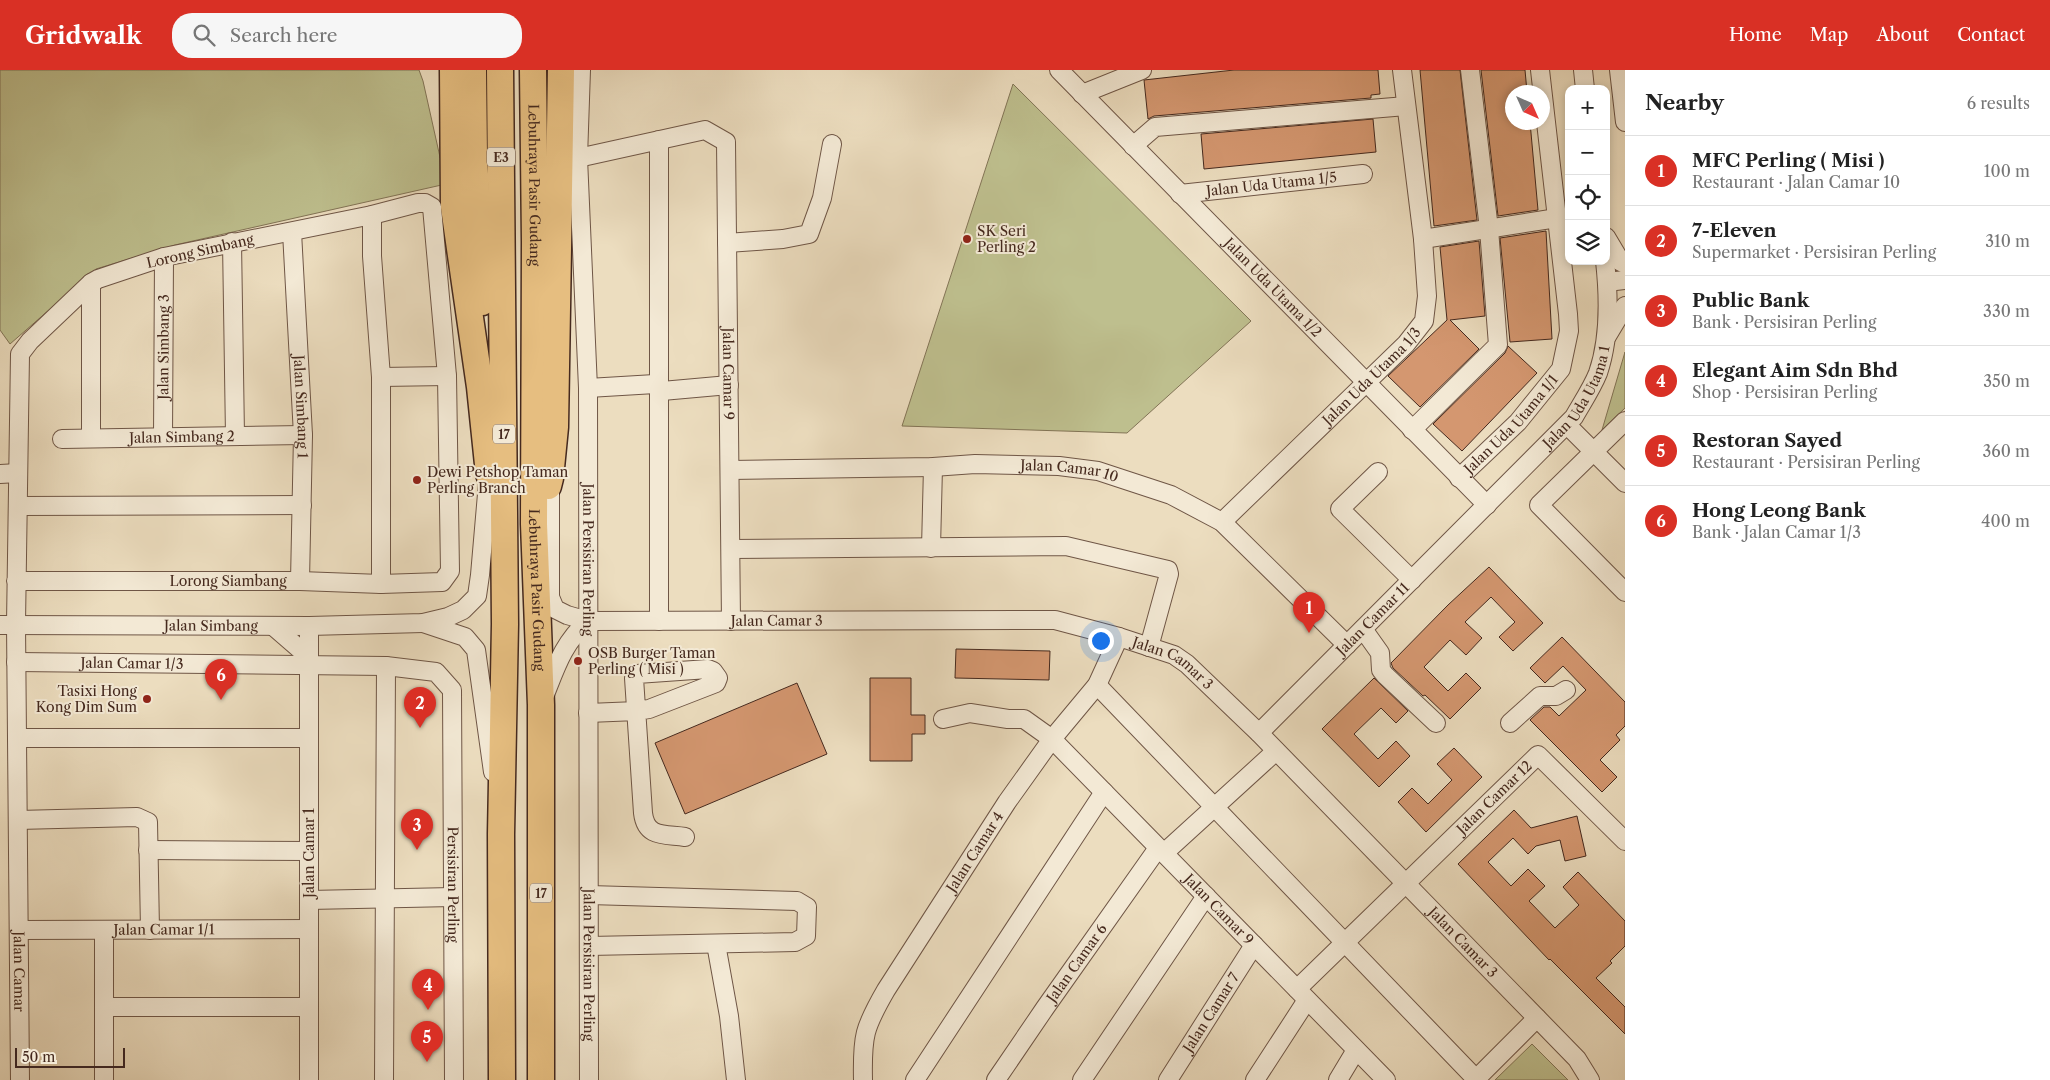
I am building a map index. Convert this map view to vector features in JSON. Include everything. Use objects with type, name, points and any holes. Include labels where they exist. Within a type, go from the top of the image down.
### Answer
[{"type":"highway","points":[[454,70],[454,206],[480,387],[505,624]]},
{"type":"highway","points":[[473,70],[474,156],[484,334],[480,387]]},
{"type":"highway","name":"E3","points":[[500,70],[503,244]]},
{"type":"highway","name":"Lebuhraya Pasir Gudang","points":[[533,70],[535,242],[534,524],[541,706],[541,1080]]},
{"type":"highway","points":[[534,524],[550,478],[555,427],[561,70]]},
{"type":"highway","name":"17","points":[[502,1080],[501,834],[505,624],[503,244]]},
{"type":"street","name":"Jalan Persisiran Perling","points":[[581,70],[578,158],[588,388],[589,1080]]},
{"type":"street","name":"Jalan Uda Utama 1/2","points":[[1059,70],[1486,505]]},
{"type":"street","points":[[1082,94],[1142,70]]},
{"type":"street","name":"Jalan Uda Utama 1/3","points":[[1222,522],[1406,344],[1424,321],[1426,296],[1423,238],[1402,70]]},
{"type":"street","points":[[1412,430],[1498,345],[1489,229],[1470,70]]},
{"type":"street","name":"Jalan Uda Utama 1/1","points":[[1460,478],[1518,422],[1560,368],[1568,331],[1568,314],[1540,70]]},
{"type":"street","points":[[1583,70],[1585,85]]},
{"type":"street","points":[[1622,77],[1625,122]]},
{"type":"street","points":[[1133,146],[1155,127],[1406,106]]},
{"type":"street","name":"Jalan Camar 9","points":[[659,140],[705,130],[726,142],[731,621]]},
{"type":"street","points":[[578,158],[659,140],[659,621]]},
{"type":"street","points":[[727,243],[783,239],[809,234],[822,198],[832,144]]},
{"type":"street","name":"Jalan Uda Utama 1/5","points":[[1180,194],[1363,174]]},
{"type":"street","points":[[292,232],[418,203],[426,203],[432,207],[447,376],[381,378]]},
{"type":"street","points":[[372,215],[372,256],[381,378],[381,584]]},
{"type":"street","points":[[1423,238],[1557,218]]},
{"type":"street","name":"Lorong Simbang","points":[[20,354],[30,341],[98,279],[164,257],[232,242],[292,232]]},
{"type":"street","name":"Jalan Simbang 1","points":[[292,232],[302,435],[300,581]]},
{"type":"street","points":[[232,242],[235,436]]},
{"type":"street","points":[[1610,244],[1621,262],[1625,264]]},
{"type":"street","name":"Jalan Simbang 3","points":[[163,437],[164,257]]},
{"type":"street","name":"Jalan Uda Utama 1","points":[[1486,505],[1574,417],[1598,372],[1606,338],[1605,265]]},
{"type":"street","points":[[1607,282],[1625,280]]},
{"type":"street","points":[[91,284],[91,438]]},
{"type":"street","points":[[1606,338],[1625,306]]},
{"type":"street","name":"Jalan Camar","points":[[20,354],[16,581],[8,624],[16,662],[20,1080]]},
{"type":"street","name":"Lorong Siambang","points":[[16,581],[300,581],[381,584],[442,582],[450,571],[447,376]]},
{"type":"street","points":[[588,388],[655,384],[662,391],[729,385]]},
{"type":"street","points":[[1625,421],[1539,505],[1625,592]]},
{"type":"street","points":[[1566,425],[1625,483]]},
{"type":"street","name":"Jalan Simbang 2","points":[[62,439],[302,435]]},
{"type":"street","name":"Jalan Camar 10","points":[[730,470],[933,467],[975,464],[1059,466],[1098,471],[1171,495],[1222,522],[1347,645]]},
{"type":"street","points":[[931,548],[933,467]]},
{"type":"street","points":[[423,623],[448,617],[463,610],[477,596],[489,471]]},
{"type":"street","points":[[1378,472],[1340,509],[1412,580]]},
{"type":"street","points":[[0,474],[18,474]]},
{"type":"street","name":"Jalan Camar 3","points":[[550,478],[550,597],[555,609],[567,615],[588,621],[1055,620],[1119,637],[1174,656],[1187,664],[1276,750],[1577,1059],[1590,1080]]},
{"type":"street","points":[[18,506],[302,505]]},
{"type":"street","name":"Jalan Camar 11","points":[[1258,733],[1486,505]]},
{"type":"street","points":[[731,549],[1066,546],[1168,570],[1169,574],[1149,647]]},
{"type":"street","points":[[541,706],[564,649],[574,633],[588,621]]},
{"type":"street","points":[[423,623],[465,637],[476,650],[501,834]]},
{"type":"street","name":"Jalan Simbang","points":[[8,624],[309,626],[423,623]]},
{"type":"street","points":[[309,664],[325,633],[336,625]]},
{"type":"street","points":[[273,626],[303,652],[309,664]]},
{"type":"street","name":"Jalan Camar 1","points":[[309,626],[309,1080]]},
{"type":"street","points":[[1363,628],[1380,653],[1381,670],[1436,723]]},
{"type":"street","name":"Jalan Camar 4","points":[[863,1080],[862,1050],[868,1022],[886,990],[1007,802],[1052,739],[1097,685],[1119,637]]},
{"type":"street","name":"Jalan Camar 1/3","points":[[16,662],[386,666],[436,672],[452,690]]},
{"type":"street","points":[[384,1080],[386,666]]},
{"type":"street","points":[[1097,685],[1475,1079],[1537,1018]]},
{"type":"street","name":"Persisiran Perling","points":[[452,690],[454,1080]]},
{"type":"street","points":[[1510,723],[1540,696],[1556,696],[1566,690]]},
{"type":"street","points":[[588,713],[637,711],[645,823],[650,831],[655,833],[685,837]]},
{"type":"street","name":"Jalan Camar 9","points":[[943,719],[970,713],[1024,718],[1052,739],[1386,1080]]},
{"type":"street","points":[[17,738],[309,738]]},
{"type":"street","name":"Jalan Camar 6","points":[[996,1080],[1045,1008],[1161,850],[1215,807],[1276,750]]},
{"type":"street","name":"Jalan Camar 12","points":[[1406,884],[1538,755],[1625,841]]},
{"type":"street","points":[[916,1080],[1104,792]]},
{"type":"street","points":[[18,820],[138,817],[148,822],[150,930]]},
{"type":"street","points":[[148,850],[309,851]]},
{"type":"street","points":[[1255,1080],[1302,994],[1346,943],[1406,884]]},
{"type":"street","points":[[589,895],[797,902],[807,907],[806,936],[795,942],[589,946]]},
{"type":"street","points":[[1082,1080],[1206,896]]},
{"type":"street","points":[[309,900],[453,897]]},
{"type":"street","name":"Jalan Camar 1/1","points":[[19,930],[309,929]]},
{"type":"street","points":[[104,930],[104,1080]]},
{"type":"street","points":[[716,944],[729,1016],[736,1080]]},
{"type":"street","name":"Jalan Camar 7","points":[[1168,1080],[1254,945]]},
{"type":"street","points":[[104,1007],[309,1007]]},
{"type":"street","points":[[1338,1080],[1356,1050]]},
{"type":"green space","points":[[0,70],[419,70],[446,184],[175,245],[96,269],[10,344],[0,330]]},
{"type":"green space","points":[[1013,84],[1251,321],[1127,433],[902,426]]},
{"type":"green space","points":[[1625,352],[1625,408],[1602,430]]},
{"type":"green space","points":[[1532,1044],[1568,1080],[1495,1080]]},
{"type":"building","points":[[1234,70],[1378,70],[1380,94],[1371,95],[1371,98],[1154,116],[1148,119],[1144,80]]},
{"type":"building","points":[[1420,70],[1460,70],[1477,220],[1434,226]]},
{"type":"building","points":[[1481,70],[1525,70],[1526,85],[1505,85],[1505,130],[1531,130],[1538,210],[1498,216]]},
{"type":"building","points":[[1373,119],[1376,152],[1204,169],[1201,134]]},
{"type":"building","points":[[1546,231],[1552,339],[1510,342],[1500,238]]},
{"type":"building","points":[[1479,241],[1485,316],[1450,320],[1479,349],[1420,407],[1388,376],[1447,320],[1440,247]]},
{"type":"building","points":[[1508,346],[1537,373],[1462,451],[1433,424],[1505,353]]},
{"type":"building","points":[[1489,567],[1543,623],[1513,651],[1499,637],[1515,622],[1491,597],[1465,622],[1482,638],[1466,655],[1450,640],[1424,667],[1448,691],[1466,673],[1481,688],[1450,719],[1393,668],[1391,663],[1448,605]]},
{"type":"building","points":[[1562,637],[1625,702],[1625,726],[1616,735],[1620,740],[1600,760],[1617,777],[1602,792],[1530,720],[1544,707],[1550,707],[1559,716],[1586,690],[1563,666],[1545,683],[1530,668]]},
{"type":"building","points":[[956,649],[1050,651],[1049,680],[955,678]]},
{"type":"building","points":[[870,678],[911,678],[911,715],[925,715],[925,734],[912,734],[912,761],[870,761]]},
{"type":"building","points":[[1374,678],[1408,711],[1396,723],[1381,708],[1354,734],[1378,759],[1396,741],[1410,756],[1379,787],[1322,729]]},
{"type":"building","points":[[797,683],[827,754],[685,814],[655,743]]},
{"type":"building","points":[[1454,748],[1482,777],[1426,832],[1398,802],[1412,788],[1428,804],[1452,780],[1437,764]]},
{"type":"building","points":[[1514,810],[1531,828],[1577,816],[1586,856],[1565,861],[1560,840],[1536,846],[1528,854],[1513,838],[1488,862],[1511,886],[1528,869],[1545,886],[1529,901],[1555,928],[1579,905],[1563,887],[1578,872],[1625,921],[1625,946],[1610,961],[1612,963],[1596,978],[1625,1007],[1625,1034],[1549,960],[1458,864]]},
{"type":"place","name":"SK Seri Perling 2","points":[[967,239]]},
{"type":"place","name":"Dewi Petshop Taman Perling Branch","points":[[417,480]]},
{"type":"place","name":"MFC Perling ( Misi )","points":[[1309,633]]},
{"type":"place","name":"OSB Burger Taman Perling ( Misi )","points":[[578,661]]},
{"type":"place","name":"Tasixi Hong Kong Dim Sum","points":[[147,699]]},
{"type":"place","name":"Hong Leong Bank","points":[[221,700]]},
{"type":"place","name":"7-Eleven","points":[[420,728]]},
{"type":"place","name":"Public Bank","points":[[417,850]]},
{"type":"place","name":"Elegant Aim Sdn Bhd","points":[[428,1010]]},
{"type":"place","name":"Restoran Sayed","points":[[427,1062]]}]
